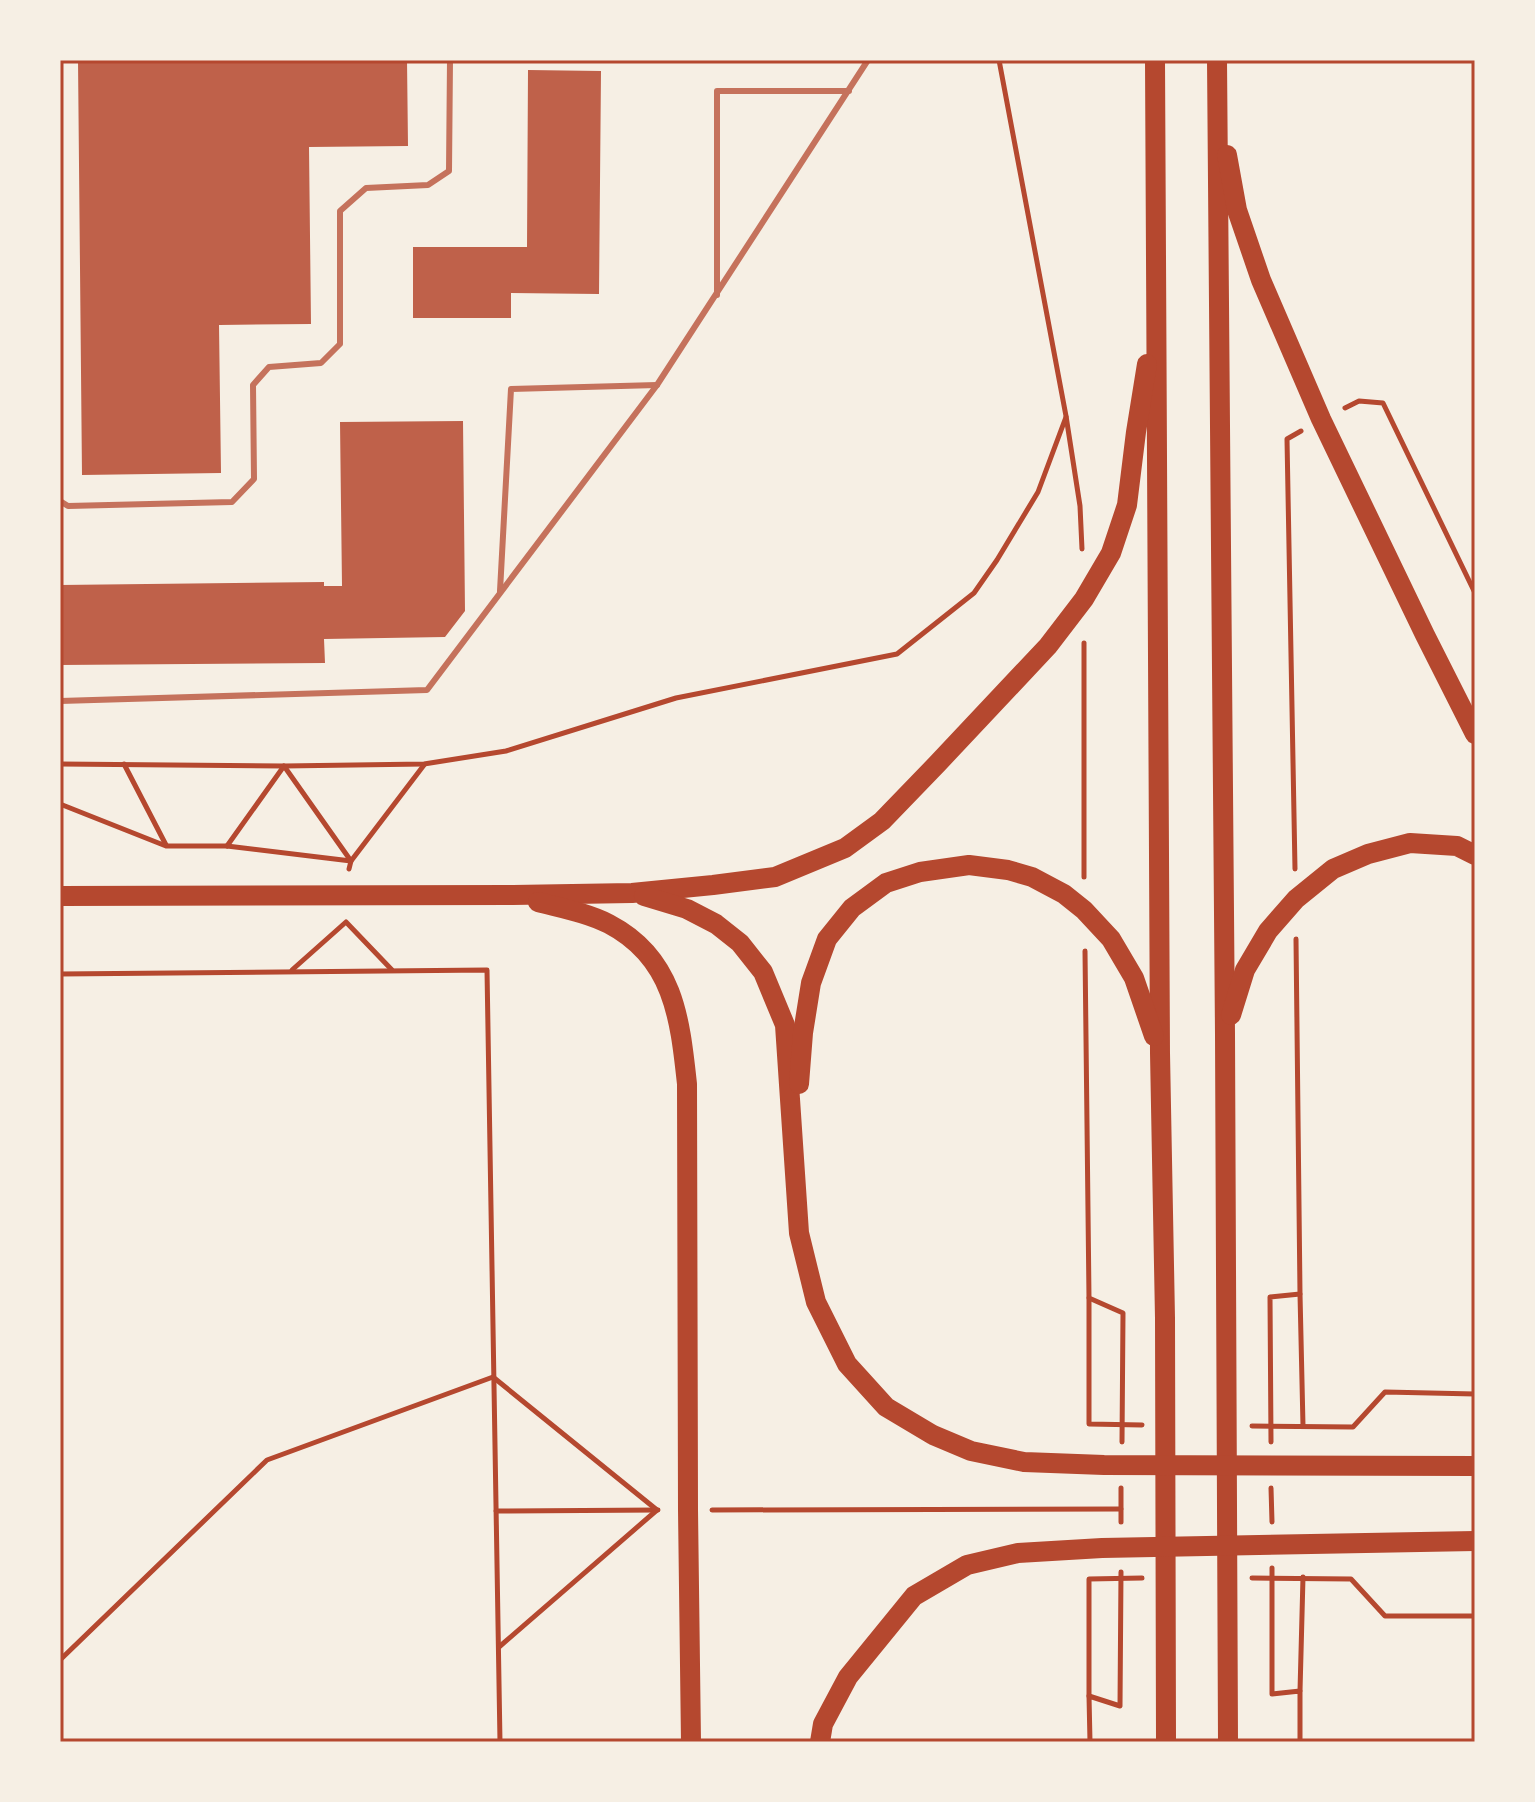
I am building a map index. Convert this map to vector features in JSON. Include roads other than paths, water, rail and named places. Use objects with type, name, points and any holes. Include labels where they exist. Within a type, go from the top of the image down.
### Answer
[{"type":"main road","points":[[1155,60],[1166,1742]]},
{"type":"main road","points":[[1218,60],[1237,210],[1261,280],[1321,419],[1475,734]]},
{"type":"main road","points":[[1218,60],[1228,1742]]},
{"type":"main road","points":[[60,896],[632,893],[775,877],[845,848],[882,821],[1048,646],[1084,599],[1111,553],[1127,505],[1157,301]]},
{"type":"main road","points":[[1225,1034],[1245,970],[1268,931],[1296,899],[1333,869],[1368,854],[1410,843],[1457,846],[1475,855]]},
{"type":"main road","points":[[794,1155],[803,1033],[811,983],[827,939],[852,908],[886,883],[920,872],[969,865],[1008,870],[1032,877],[1064,894],[1111,939],[1134,978],[1160,1053]]},
{"type":"main road","points":[[632,893],[687,909],[716,924],[740,943],[763,972],[785,1025],[799,1233],[812,1288],[847,1364],[886,1407],[933,1435],[971,1451],[1024,1462],[1475,1466]]},
{"type":"main road","points":[[513,895],[609,924],[642,948],[667,982],[681,1028],[687,1084],[691,1742]]},
{"type":"main road","points":[[820,1742],[823,1724],[848,1677],[914,1596],[967,1565],[1018,1553],[1102,1548],[1475,1541]]},
{"type":"lane","points":[[60,501],[68,506],[232,502],[254,479],[253,385],[269,367],[321,363],[340,344],[340,211],[366,188],[428,185],[449,171],[450,60]]},
{"type":"lane","points":[[60,701],[427,690],[657,385],[868,60]]},
{"type":"lane","points":[[717,295],[717,91],[849,91]]},
{"type":"lane","points":[[500,594],[511,389],[657,385]]}]
